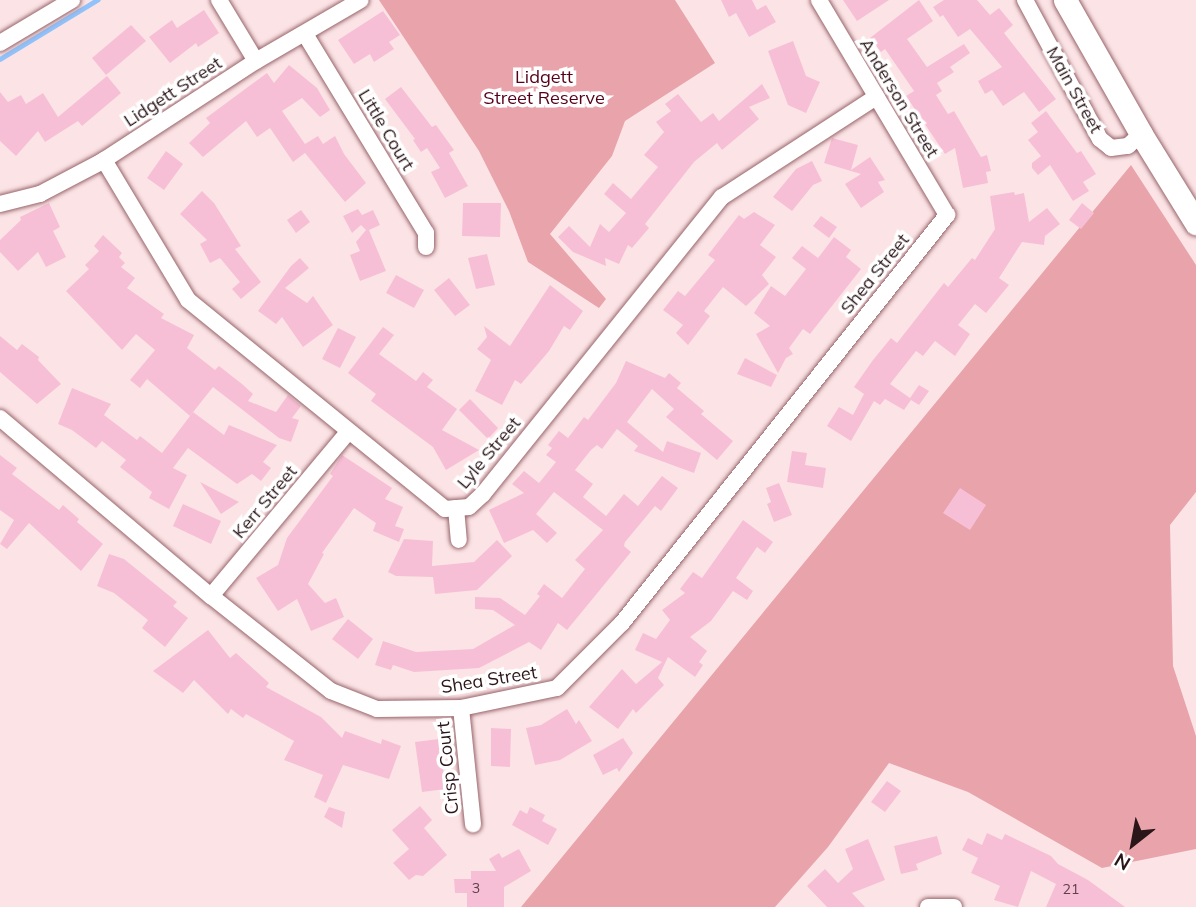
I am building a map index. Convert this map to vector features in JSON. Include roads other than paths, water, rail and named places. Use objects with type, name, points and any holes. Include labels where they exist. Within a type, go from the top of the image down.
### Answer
[{"type":"main road","name":"Main Street","points":[[1065,0],[1141,134],[1195,221]]},
{"type":"street","points":[[0,43],[72,0]]},
{"type":"street","points":[[219,0],[256,61]]},
{"type":"street","name":"Lidgett Street","points":[[0,204],[40,194],[104,160],[256,61],[361,0]]},
{"type":"street","name":"Anderson Street","points":[[819,0],[947,215]]},
{"type":"street","name":"Main Street","points":[[1025,0],[1100,139],[1111,148],[1128,146],[1141,134]]},
{"type":"street","name":"Little Court","points":[[305,34],[426,233],[426,247]]},
{"type":"street","name":"Lyle Street","points":[[104,160],[188,300],[445,509],[469,507],[482,494],[722,197],[876,97]]},
{"type":"street","name":"Shea Street","points":[[0,418],[211,596],[331,691],[377,709],[461,708],[557,688],[622,623],[947,215]]},
{"type":"street","name":"Kerr Street","points":[[211,596],[348,432]]},
{"type":"street","points":[[456,508],[459,540]]},
{"type":"street","name":"Crisp Court","points":[[461,708],[473,824]]},
{"type":"street","points":[[928,907],[954,907]]},
{"type":"waterway","points":[[0,59],[97,0]]},
{"type":"park label","name":"Lidgett Street Reserve","points":[[544,88]]}]
